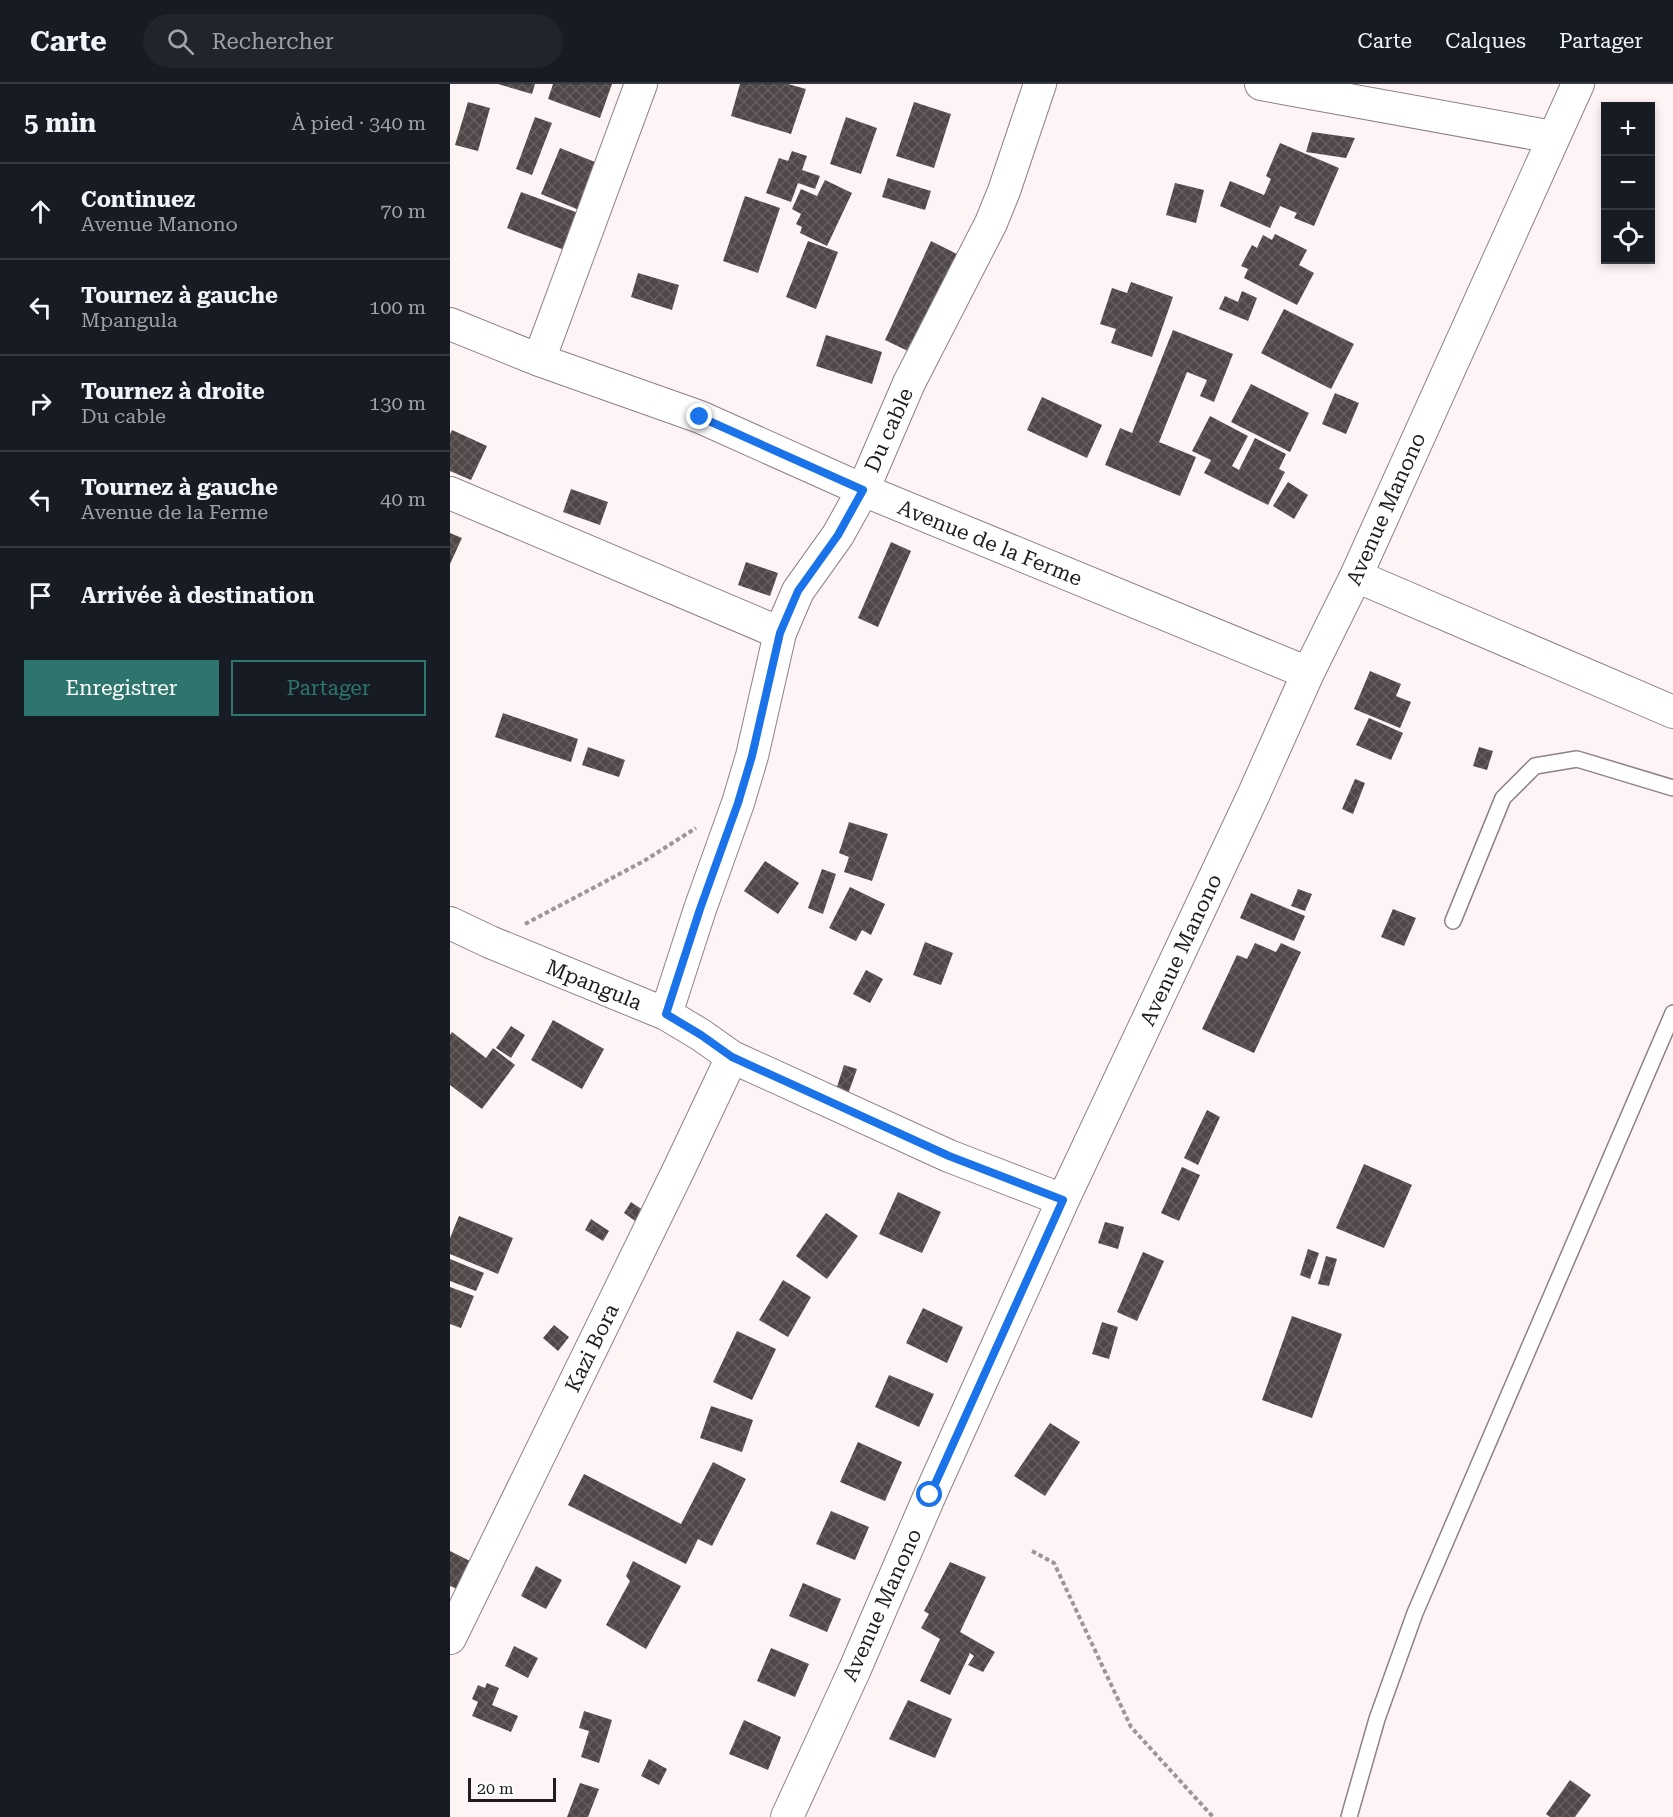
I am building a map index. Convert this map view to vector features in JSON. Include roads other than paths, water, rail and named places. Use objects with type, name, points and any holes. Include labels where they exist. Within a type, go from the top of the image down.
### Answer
[{"type":"street","points":[[539,360],[641,84]]},
{"type":"street","name":"Du cable","points":[[666,1014],[738,803],[780,633],[798,591],[838,535],[863,490],[909,383],[991,224],[1041,84]]},
{"type":"street","points":[[1261,84],[1553,138]]},
{"type":"street","name":"Avenue Manono","points":[[787,1817],[1063,1200],[1253,796],[1308,673],[1356,576],[1578,84]]},
{"type":"street","name":"Avenue de la Ferme","points":[[450,324],[539,360],[700,417],[863,490],[1308,673]]},
{"type":"street","points":[[450,493],[780,633]]},
{"type":"street","points":[[1356,576],[1673,712]]},
{"type":"street","name":"Mpangula","points":[[450,923],[490,942],[666,1014],[732,1057],[949,1156],[1063,1200]]},
{"type":"street","name":"Kazi Bora","points":[[450,1638],[732,1057]]},
{"type":"lane","points":[[1453,921],[1503,798],[1535,766],[1577,759],[1673,788]]},
{"type":"lane","points":[[1349,1817],[1377,1719],[1415,1613],[1673,1013]]}]
